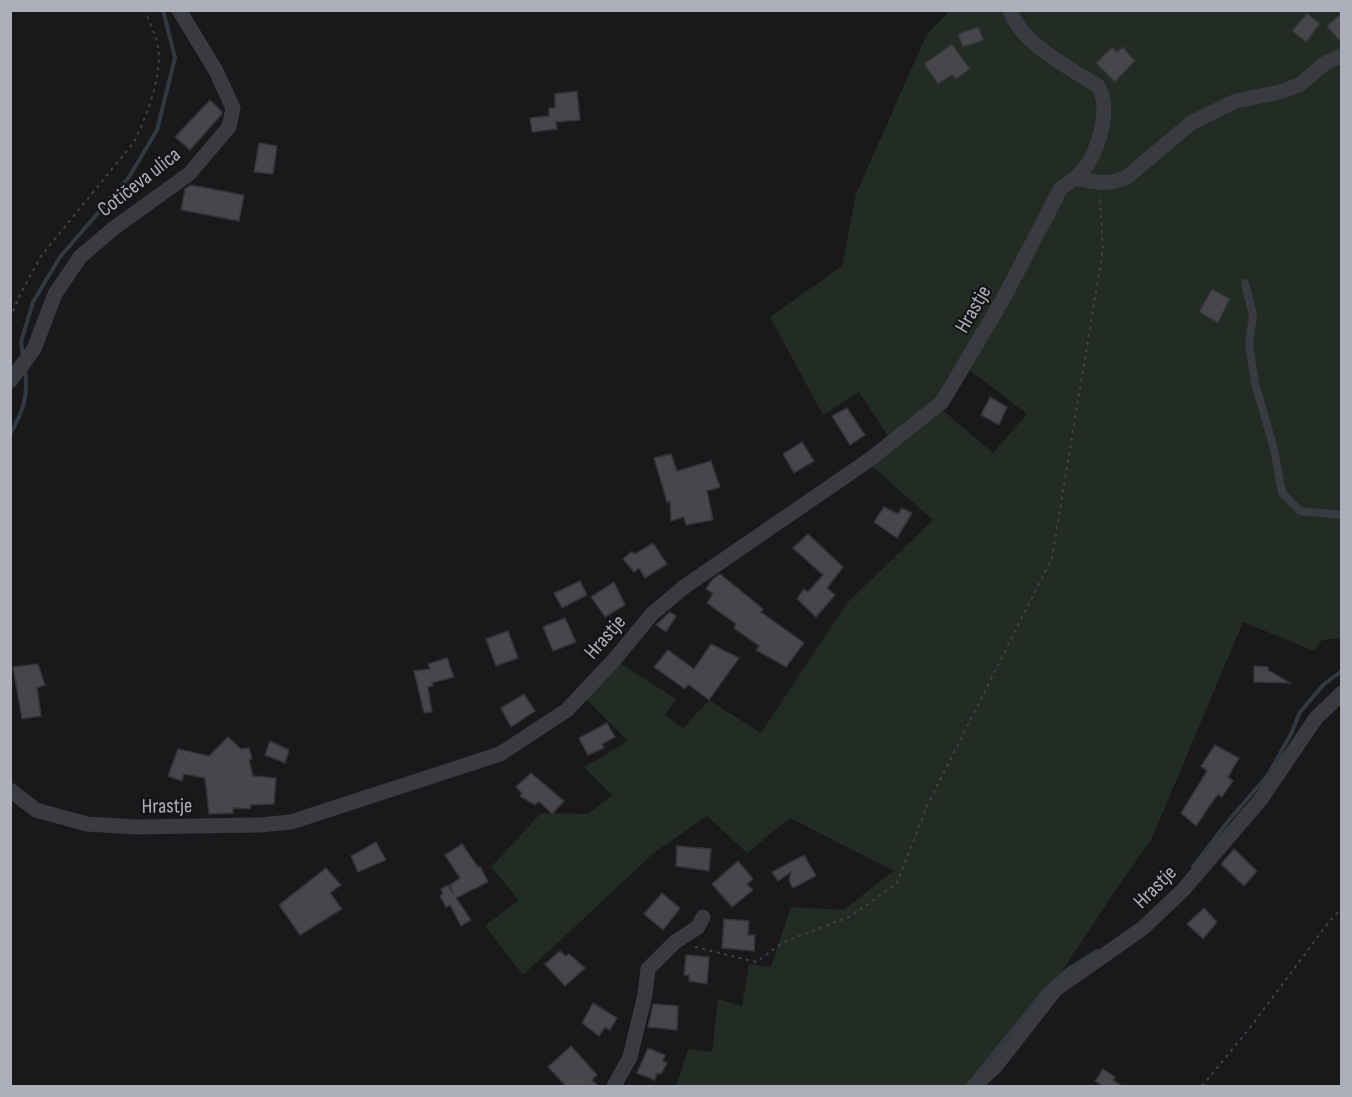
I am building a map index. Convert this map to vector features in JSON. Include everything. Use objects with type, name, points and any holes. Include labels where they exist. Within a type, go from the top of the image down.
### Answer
[{"type":"street","name":"Cotičeva ulica","points":[[10,381],[34,349],[55,294],[80,257],[114,228],[189,174],[229,127],[232,108],[216,71],[179,10]]},
{"type":"street","name":"Hrastje","points":[[10,790],[36,810],[87,824],[135,827],[259,825],[291,822],[500,754],[567,710],[615,660],[652,614],[684,587],[869,460],[942,402],[1002,301],[1061,188],[1087,165],[1095,148],[1105,114],[1104,96],[1098,86],[1038,46],[1014,23],[1010,10]]},
{"type":"street","points":[[1075,178],[1099,183],[1115,183],[1127,177],[1191,123],[1236,102],[1280,92],[1299,85],[1324,64],[1341,55]]},
{"type":"street","name":"Hrastje","points":[[974,1086],[995,1066],[1056,988],[1143,928],[1183,890],[1261,799],[1316,718],[1341,693]]},
{"type":"street","points":[[614,1086],[630,1057],[645,995],[648,969],[675,942],[698,927],[703,916]]},
{"type":"lane","points":[[1245,283],[1253,315],[1249,344],[1282,493],[1300,511],[1341,515]]},
{"type":"path","points":[[10,318],[41,256],[134,142],[144,122],[158,70],[158,47],[145,10]]},
{"type":"path","points":[[675,942],[756,962],[783,942],[851,916],[897,883],[927,806],[1052,558],[1103,249],[1099,183]]},
{"type":"path","points":[[1203,1086],[1341,908]]},
{"type":"shaded area","points":[[949,11],[1341,11],[1341,638],[1322,640],[1314,651],[1243,622],[1152,838],[986,1086],[676,1086],[688,1049],[712,1052],[718,999],[742,1006],[749,964],[771,967],[791,907],[843,910],[894,871],[790,818],[747,853],[707,816],[655,852],[523,975],[485,926],[519,900],[491,867],[541,813],[588,814],[612,795],[584,767],[628,741],[585,698],[618,662],[676,699],[665,715],[683,728],[709,700],[761,733],[848,602],[933,520],[871,465],[941,409],[993,453],[1027,414],[960,363],[939,399],[890,439],[859,392],[823,415],[770,317],[842,266],[856,194],[926,36]]},
{"type":"building","points":[[1307,13],[1320,24],[1306,42],[1292,31]]},
{"type":"building","points":[[1341,13],[1341,43],[1327,26]]},
{"type":"building","points":[[978,27],[984,40],[963,47],[958,34]]},
{"type":"building","points":[[952,44],[970,69],[956,79],[952,75],[938,84],[924,64]]},
{"type":"building","points":[[1112,47],[1117,52],[1123,47],[1135,61],[1115,82],[1096,63]]},
{"type":"building","points":[[577,91],[580,120],[556,122],[557,129],[532,132],[530,118],[549,116],[549,108],[555,108],[555,94]]},
{"type":"building","points":[[210,100],[222,114],[190,150],[175,137]]},
{"type":"building","points":[[259,143],[277,146],[273,174],[254,172]]},
{"type":"building","points":[[191,185],[244,195],[239,221],[181,210],[185,189]]},
{"type":"building","points":[[1212,289],[1230,299],[1218,323],[1199,312]]},
{"type":"building","points":[[990,397],[1007,407],[999,425],[981,415]]},
{"type":"building","points":[[847,408],[865,435],[850,445],[832,416]]},
{"type":"building","points":[[802,442],[814,461],[794,473],[783,454]]},
{"type":"building","points":[[671,454],[677,471],[711,461],[720,487],[707,491],[713,520],[686,525],[684,517],[671,521],[670,501],[667,502],[654,458]]},
{"type":"building","points":[[884,507],[898,514],[902,508],[912,513],[897,538],[874,522]]},
{"type":"building","points":[[808,534],[843,567],[827,588],[835,595],[816,617],[797,599],[804,589],[808,592],[823,575],[793,548]]},
{"type":"building","points":[[653,543],[667,564],[645,578],[639,568],[634,572],[623,559],[631,552],[635,554]]},
{"type":"building","points":[[720,574],[763,609],[761,612],[804,643],[786,667],[756,650],[759,646],[734,628],[736,624],[707,603],[713,594],[706,589]]},
{"type":"building","points":[[580,581],[587,595],[562,608],[554,593]]},
{"type":"building","points":[[614,582],[625,605],[605,617],[591,597]]},
{"type":"building","points":[[670,612],[676,616],[666,632],[656,625]]},
{"type":"building","points":[[565,618],[576,642],[553,651],[543,627]]},
{"type":"building","points":[[508,631],[518,658],[496,666],[486,639]]},
{"type":"building","points":[[711,644],[739,658],[709,700],[688,684],[685,689],[654,667],[668,650],[694,669]]},
{"type":"building","points":[[447,658],[454,677],[432,683],[433,686],[428,687],[432,712],[424,713],[414,671],[430,669],[428,664]]},
{"type":"building","points":[[38,664],[45,685],[37,688],[41,716],[22,719],[13,667]]},
{"type":"building","points":[[1254,666],[1268,667],[1268,670],[1290,683],[1254,682]]},
{"type":"building","points":[[524,694],[535,711],[511,727],[501,708]]},
{"type":"building","points":[[607,723],[615,737],[602,744],[604,748],[588,755],[579,738]]},
{"type":"building","points":[[228,737],[241,749],[249,748],[253,776],[276,778],[274,804],[251,805],[250,809],[233,808],[233,813],[209,814],[205,778],[184,774],[182,781],[168,776],[178,749],[209,756]]},
{"type":"building","points":[[270,741],[289,750],[285,763],[265,755]]},
{"type":"building","points":[[1215,745],[1239,758],[1228,777],[1233,781],[1222,797],[1218,794],[1196,826],[1181,813],[1207,771],[1201,766]]},
{"type":"building","points":[[531,773],[564,801],[552,814],[539,801],[535,805],[520,796],[522,793],[516,787]]},
{"type":"building","points":[[376,842],[386,860],[358,872],[351,856]]},
{"type":"building","points":[[462,844],[478,867],[480,866],[488,882],[456,898],[471,920],[461,926],[450,905],[446,907],[440,896],[443,894],[441,889],[448,885],[453,893],[450,885],[460,878],[445,855]]},
{"type":"building","points":[[677,846],[711,849],[709,871],[676,866]]},
{"type":"building","points":[[1234,849],[1257,871],[1244,886],[1221,864]]},
{"type":"building","points":[[804,855],[816,876],[793,888],[789,881],[791,872],[778,881],[772,872]]},
{"type":"building","points":[[738,861],[753,879],[747,884],[753,890],[732,907],[712,884]]},
{"type":"building","points":[[326,868],[341,885],[330,893],[342,909],[300,935],[279,905]]},
{"type":"building","points":[[662,893],[680,908],[663,930],[644,914]]},
{"type":"building","points":[[1204,908],[1217,922],[1203,939],[1187,924]]},
{"type":"building","points":[[724,919],[749,921],[748,935],[755,935],[754,951],[722,948]]},
{"type":"building","points":[[560,951],[566,956],[569,954],[585,968],[565,986],[545,964]]},
{"type":"building","points":[[686,955],[709,957],[707,984],[689,981],[689,975],[684,975]]},
{"type":"building","points":[[593,1003],[617,1018],[610,1030],[605,1027],[599,1036],[582,1023]]},
{"type":"building","points":[[653,1004],[678,1006],[677,1030],[648,1027]]},
{"type":"building","points":[[571,1046],[597,1075],[592,1080],[598,1086],[566,1086],[548,1067]]},
{"type":"building","points":[[648,1048],[665,1055],[663,1061],[667,1063],[661,1074],[657,1073],[655,1080],[637,1073]]},
{"type":"building","points":[[1103,1069],[1115,1077],[1113,1080],[1122,1086],[1103,1086],[1095,1081]]},
{"type":"waterway","points":[[23,356],[21,342],[33,302],[60,257],[129,177],[157,130],[175,58],[163,10]]},
{"type":"waterway","points":[[10,434],[24,403],[25,369]]},
{"type":"waterway","points":[[1193,867],[1268,775],[1291,734],[1300,712],[1324,684],[1342,671]]},
{"type":"waterway","points":[[975,1076],[1044,991],[1067,970],[1097,951]]}]
